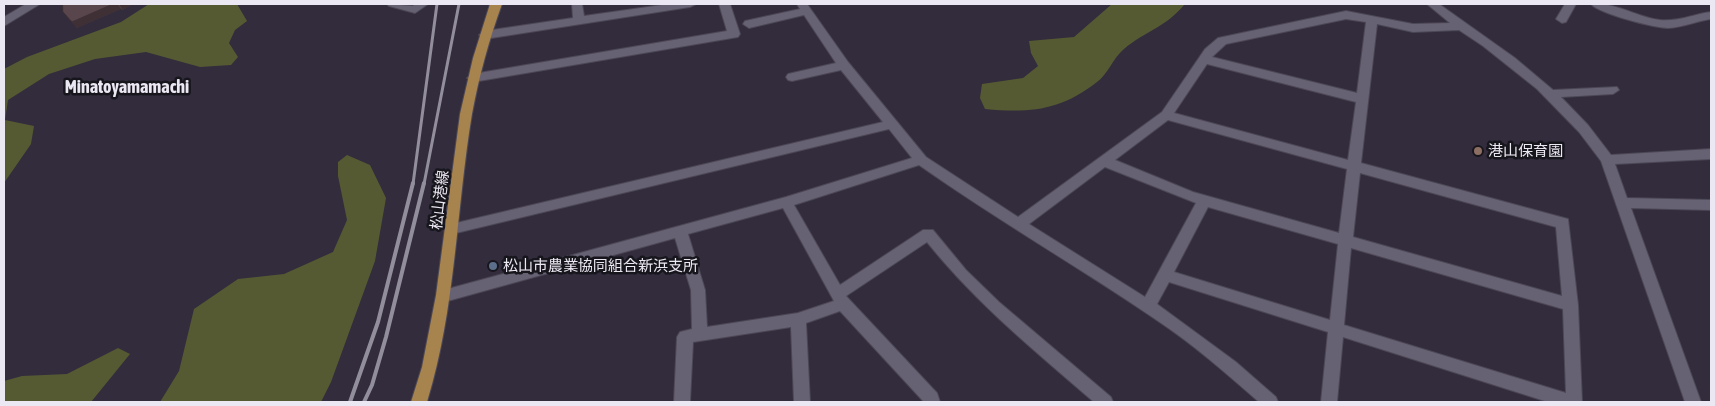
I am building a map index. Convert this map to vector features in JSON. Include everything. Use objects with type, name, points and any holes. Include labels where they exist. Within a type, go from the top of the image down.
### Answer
[{"type":"main road","name":"松山港線","points":[[419,402],[434,348],[444,296],[466,116],[473,78],[496,4]]},
{"type":"street","points":[[4,22],[34,4]]},
{"type":"street","points":[[393,4],[415,10],[422,4]]},
{"type":"street","points":[[577,4],[579,20]]},
{"type":"street","points":[[485,35],[690,4]]},
{"type":"street","points":[[473,78],[734,34],[724,4]]},
{"type":"street","points":[[1433,4],[1460,26],[1495,48],[1576,118],[1591,137],[1606,160],[1693,402]]},
{"type":"street","points":[[1562,19],[1570,4]]},
{"type":"street","points":[[1597,4],[1612,6],[1656,23],[1669,24],[1701,16],[1711,16]]},
{"type":"street","points":[[749,24],[804,7],[844,65],[921,160],[1018,225],[1148,306],[1230,366],[1270,402]]},
{"type":"street","points":[[1018,225],[1166,115],[1204,59],[1222,41],[1323,18],[1346,16],[1372,19],[1412,28],[1442,29],[1460,26]]},
{"type":"street","points":[[1329,402],[1353,166],[1372,19]]},
{"type":"street","points":[[1204,59],[1362,99]]},
{"type":"street","points":[[792,77],[844,65]]},
{"type":"street","points":[[1549,94],[1613,90]]},
{"type":"street","points":[[1166,115],[1563,222],[1570,305],[1574,402]]},
{"type":"street","points":[[452,228],[892,124]]},
{"type":"street","points":[[1606,160],[1711,154]]},
{"type":"street","points":[[444,296],[786,202],[921,160]]},
{"type":"street","points":[[1104,161],[1205,200],[1345,242],[1570,305]]},
{"type":"street","points":[[1148,306],[1205,200]]},
{"type":"street","points":[[786,202],[841,299],[933,401]]},
{"type":"street","points":[[1621,203],[1711,205]]},
{"type":"street","points":[[680,231],[698,290],[700,335]]},
{"type":"street","points":[[682,402],[685,337],[798,319],[841,299],[928,234],[961,274],[994,306],[1106,402]]},
{"type":"street","points":[[1166,275],[1570,402]]},
{"type":"street","points":[[798,319],[802,402]]},
{"type":"green space","points":[[149,4],[237,4],[247,21],[235,30],[229,43],[238,57],[231,65],[200,67],[146,52],[95,59],[49,74],[8,100],[5,120],[34,126],[31,144],[4,183],[4,69],[27,57],[121,22]]},
{"type":"green space","points":[[1112,4],[1185,4],[1170,19],[1124,49],[1101,79],[1070,99],[1044,108],[1030,110],[985,109],[980,98],[982,84],[1023,78],[1038,66],[1031,53],[1029,41],[1074,37]]},
{"type":"green space","points":[[347,155],[370,165],[386,198],[375,261],[331,382],[321,402],[160,402],[179,371],[194,309],[238,279],[284,274],[333,252],[347,220],[338,176],[338,162]]},
{"type":"green space","points":[[118,348],[130,354],[91,402],[4,402],[4,381],[22,376],[67,374]]},
{"type":"building","points":[[63,4],[113,4],[72,22],[63,12]]},
{"type":"railway","points":[[413,184],[437,4]]},
{"type":"railway","points":[[424,184],[459,4]]},
{"type":"railway","points":[[350,402],[378,322],[413,183]]},
{"type":"railway","points":[[364,402],[372,385],[386,337],[424,183]]},
{"type":"place","name":"港山保育園","points":[[1478,151]]},
{"type":"place","name":"松山市農業協同組合新浜支所","points":[[493,266]]},
{"type":"district","name":"Minatoyamamachi","points":[[127,87]]}]
